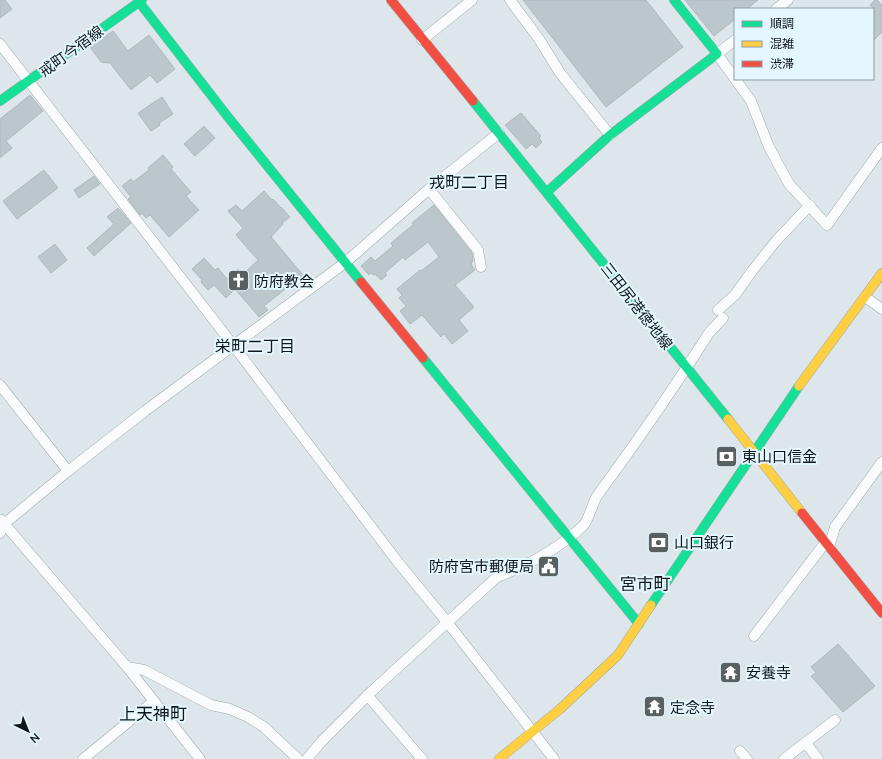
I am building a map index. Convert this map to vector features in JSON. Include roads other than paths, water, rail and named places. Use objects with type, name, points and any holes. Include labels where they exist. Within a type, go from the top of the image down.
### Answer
[{"type":"street","name":"三田尻港徳地線","points":[[391,0],[547,192],[882,613]]},
{"type":"street","points":[[422,40],[472,0]]},
{"type":"street","points":[[510,0],[539,39],[560,73],[610,135]]},
{"type":"street","points":[[674,0],[734,78]]},
{"type":"street","points":[[777,8],[788,0]]},
{"type":"street","points":[[139,1],[228,117],[639,624]]},
{"type":"street","name":"戒町今宿線","points":[[0,101],[139,1]]},
{"type":"street","points":[[547,192],[610,135],[734,41]]},
{"type":"street","points":[[0,44],[233,345],[397,561],[447,622],[554,759]]},
{"type":"street","points":[[736,80],[751,101],[769,147],[789,184],[827,225],[882,148]]},
{"type":"street","points":[[200,759],[127,667],[1,525],[68,471],[233,345],[346,262],[429,189],[499,133]]},
{"type":"street","points":[[429,189],[478,250],[481,267]]},
{"type":"street","points":[[307,759],[321,742],[367,696],[497,577],[520,568],[550,552],[584,525],[594,501],[626,457],[721,314],[776,241],[810,205]]},
{"type":"street","points":[[499,759],[534,733],[594,680],[613,660],[639,624],[794,393],[882,273]]},
{"type":"street","points":[[865,297],[882,309]]},
{"type":"street","points":[[0,385],[68,471]]},
{"type":"street","points":[[754,636],[827,545],[835,527],[882,462]]},
{"type":"street","points":[[127,667],[144,670],[211,705],[230,709],[248,717],[264,727],[298,759]]},
{"type":"street","points":[[367,696],[422,759]]},
{"type":"street","points":[[83,759],[154,701]]},
{"type":"street","points":[[784,759],[836,720]]},
{"type":"street","points":[[806,743],[818,759]]},
{"type":"place","name":"防府教会","points":[[239,281]]},
{"type":"place","name":"東山口信金","points":[[727,456]]},
{"type":"place","name":"山口銀行","points":[[658,542]]},
{"type":"place","name":"防府宮市郵便局","points":[[549,566]]},
{"type":"place","name":"安養寺","points":[[731,672]]},
{"type":"place","name":"定念寺","points":[[655,707]]},
{"type":"district","name":"戎町二丁目","points":[[469,182]]},
{"type":"district","name":"栄町二丁目","points":[[255,346]]},
{"type":"district","name":"宮市町","points":[[645,583]]},
{"type":"district","name":"上天神町","points":[[153,713]]}]
